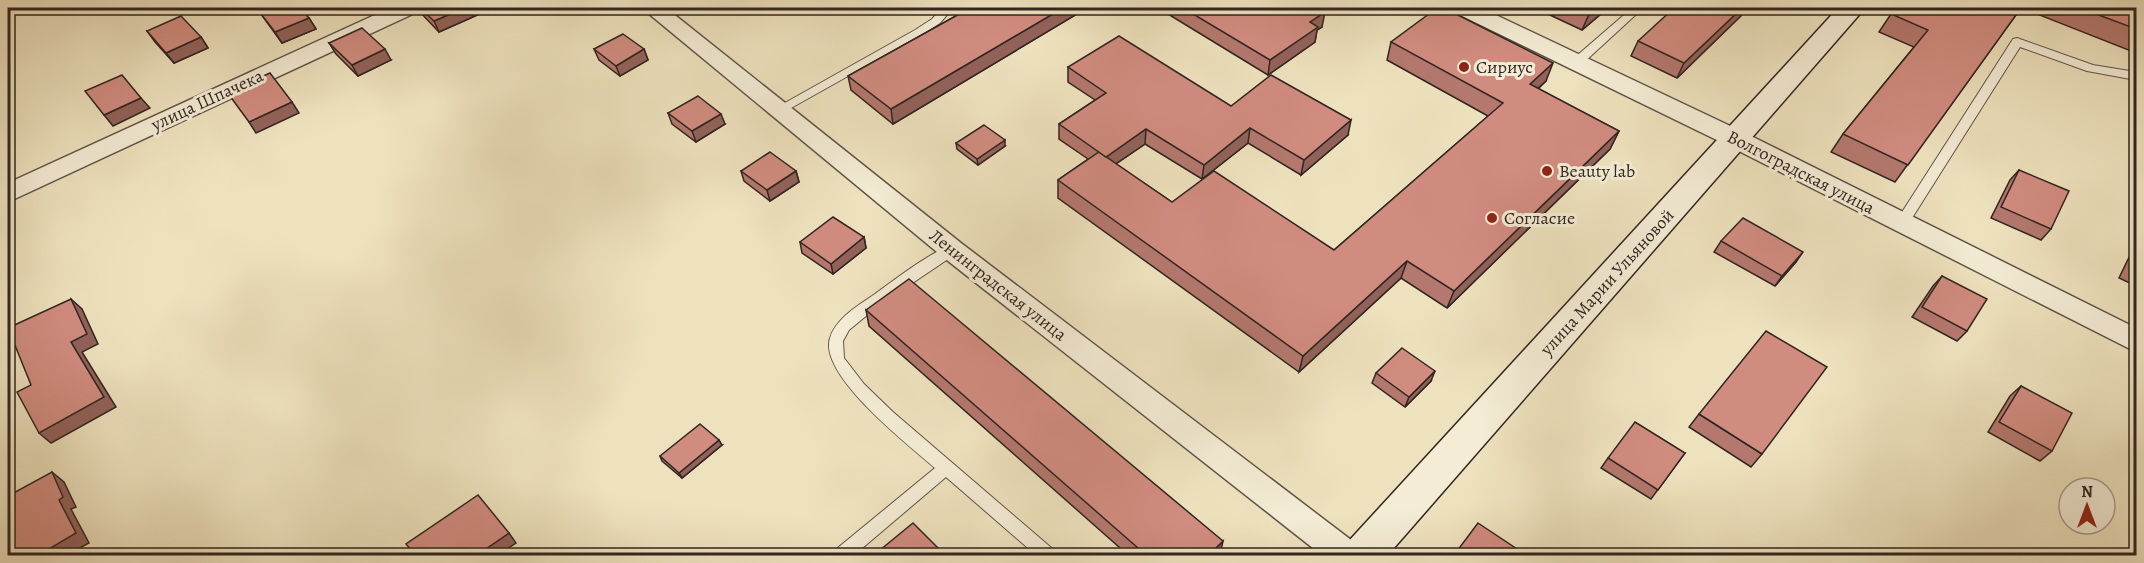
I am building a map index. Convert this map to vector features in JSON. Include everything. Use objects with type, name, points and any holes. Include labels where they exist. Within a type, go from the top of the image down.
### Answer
[{"type":"street","name":"улица Шпачека","points":[[8,193],[407,8]]},
{"type":"street","name":"Ленинградская улица","points":[[653,8],[952,250],[1348,555]]},
{"type":"street","name":"Волгоградская улица","points":[[1464,8],[1736,139],[2136,341]]},
{"type":"street","name":"улица Марии Ульяновой","points":[[1361,555],[1852,8]]},
{"type":"lane","points":[[780,109],[919,32],[936,21],[948,8]]},
{"type":"lane","points":[[1577,62],[1638,8]]},
{"type":"lane","points":[[1902,223],[2017,42],[2091,68],[2136,76]]},
{"type":"lane","points":[[952,250],[870,306],[838,333],[835,346],[837,360],[856,384],[946,468],[1049,555]]},
{"type":"lane","points":[[840,555],[946,468]]},
{"type":"building","points":[[300,8],[309,18],[275,32],[258,10]]},
{"type":"building","points":[[420,8],[464,8],[434,21]]},
{"type":"building","points":[[970,8],[1063,8],[891,109],[848,76]]},
{"type":"building","points":[[1183,8],[1317,8],[1325,12],[1310,22],[1318,27],[1270,60]]},
{"type":"building","points":[[1437,8],[1444,8],[1553,63],[1530,84],[1619,131],[1454,291],[1407,261],[1303,356],[1058,180],[1099,152],[1172,202],[1214,171],[1334,250],[1503,103],[1391,42]]},
{"type":"building","points":[[1674,8],[1742,8],[1684,63],[1638,41]]},
{"type":"building","points":[[1896,8],[2021,8],[1908,165],[1843,134],[1928,30],[1891,14]]},
{"type":"building","points":[[2080,8],[2136,8],[2136,29]]},
{"type":"building","points":[[181,16],[201,37],[166,53],[147,31]]},
{"type":"building","points":[[362,28],[385,49],[352,65],[329,43]]},
{"type":"building","points":[[623,34],[644,49],[616,66],[594,49]]},
{"type":"building","points":[[1119,36],[1231,106],[1271,75],[1351,120],[1304,160],[1250,128],[1204,165],[1146,129],[1106,157],[1059,124],[1106,93],[1068,67]]},
{"type":"building","points":[[270,73],[292,102],[249,122],[227,92]]},
{"type":"building","points":[[122,75],[141,98],[104,115],[85,91]]},
{"type":"building","points":[[698,96],[721,114],[692,131],[668,113]]},
{"type":"building","points":[[984,125],[1005,140],[977,159],[956,143]]},
{"type":"building","points":[[770,152],[796,171],[767,190],[741,171]]},
{"type":"building","points":[[2019,170],[2069,191],[2051,229],[2001,207]]},
{"type":"building","points":[[833,217],[864,237],[831,264],[800,242]]},
{"type":"building","points":[[1743,218],[1803,252],[1782,276],[1721,241]]},
{"type":"building","points":[[2136,254],[2136,270],[2130,267]]},
{"type":"building","points":[[1942,276],[1987,299],[1967,331],[1922,307]]},
{"type":"building","points":[[909,279],[1223,541],[1209,555],[1146,555],[866,310]]},
{"type":"building","points":[[71,299],[87,334],[71,342],[104,397],[39,433],[17,392],[31,385],[8,328]]},
{"type":"building","points":[[1766,331],[1827,367],[1762,454],[1699,414]]},
{"type":"building","points":[[1402,348],[1435,371],[1409,397],[1376,373]]},
{"type":"building","points":[[2021,386],[2072,413],[2052,451],[1999,422]]},
{"type":"building","points":[[1635,422],[1685,453],[1658,490],[1608,458]]},
{"type":"building","points":[[700,424],[719,440],[679,473],[660,456]]},
{"type":"building","points":[[52,472],[63,497],[59,500],[76,533],[39,555],[12,555],[8,547],[10,539],[8,496]]},
{"type":"building","points":[[478,495],[509,533],[477,555],[415,555],[406,544]]},
{"type":"building","points":[[913,523],[945,555],[874,555]]},
{"type":"building","points":[[1478,523],[1526,555],[1454,555]]},
{"type":"place","name":"Сириус","points":[[1464,67]]},
{"type":"place","name":"Beauty lab","points":[[1547,171]]},
{"type":"place","name":"Согласие","points":[[1492,218]]}]
